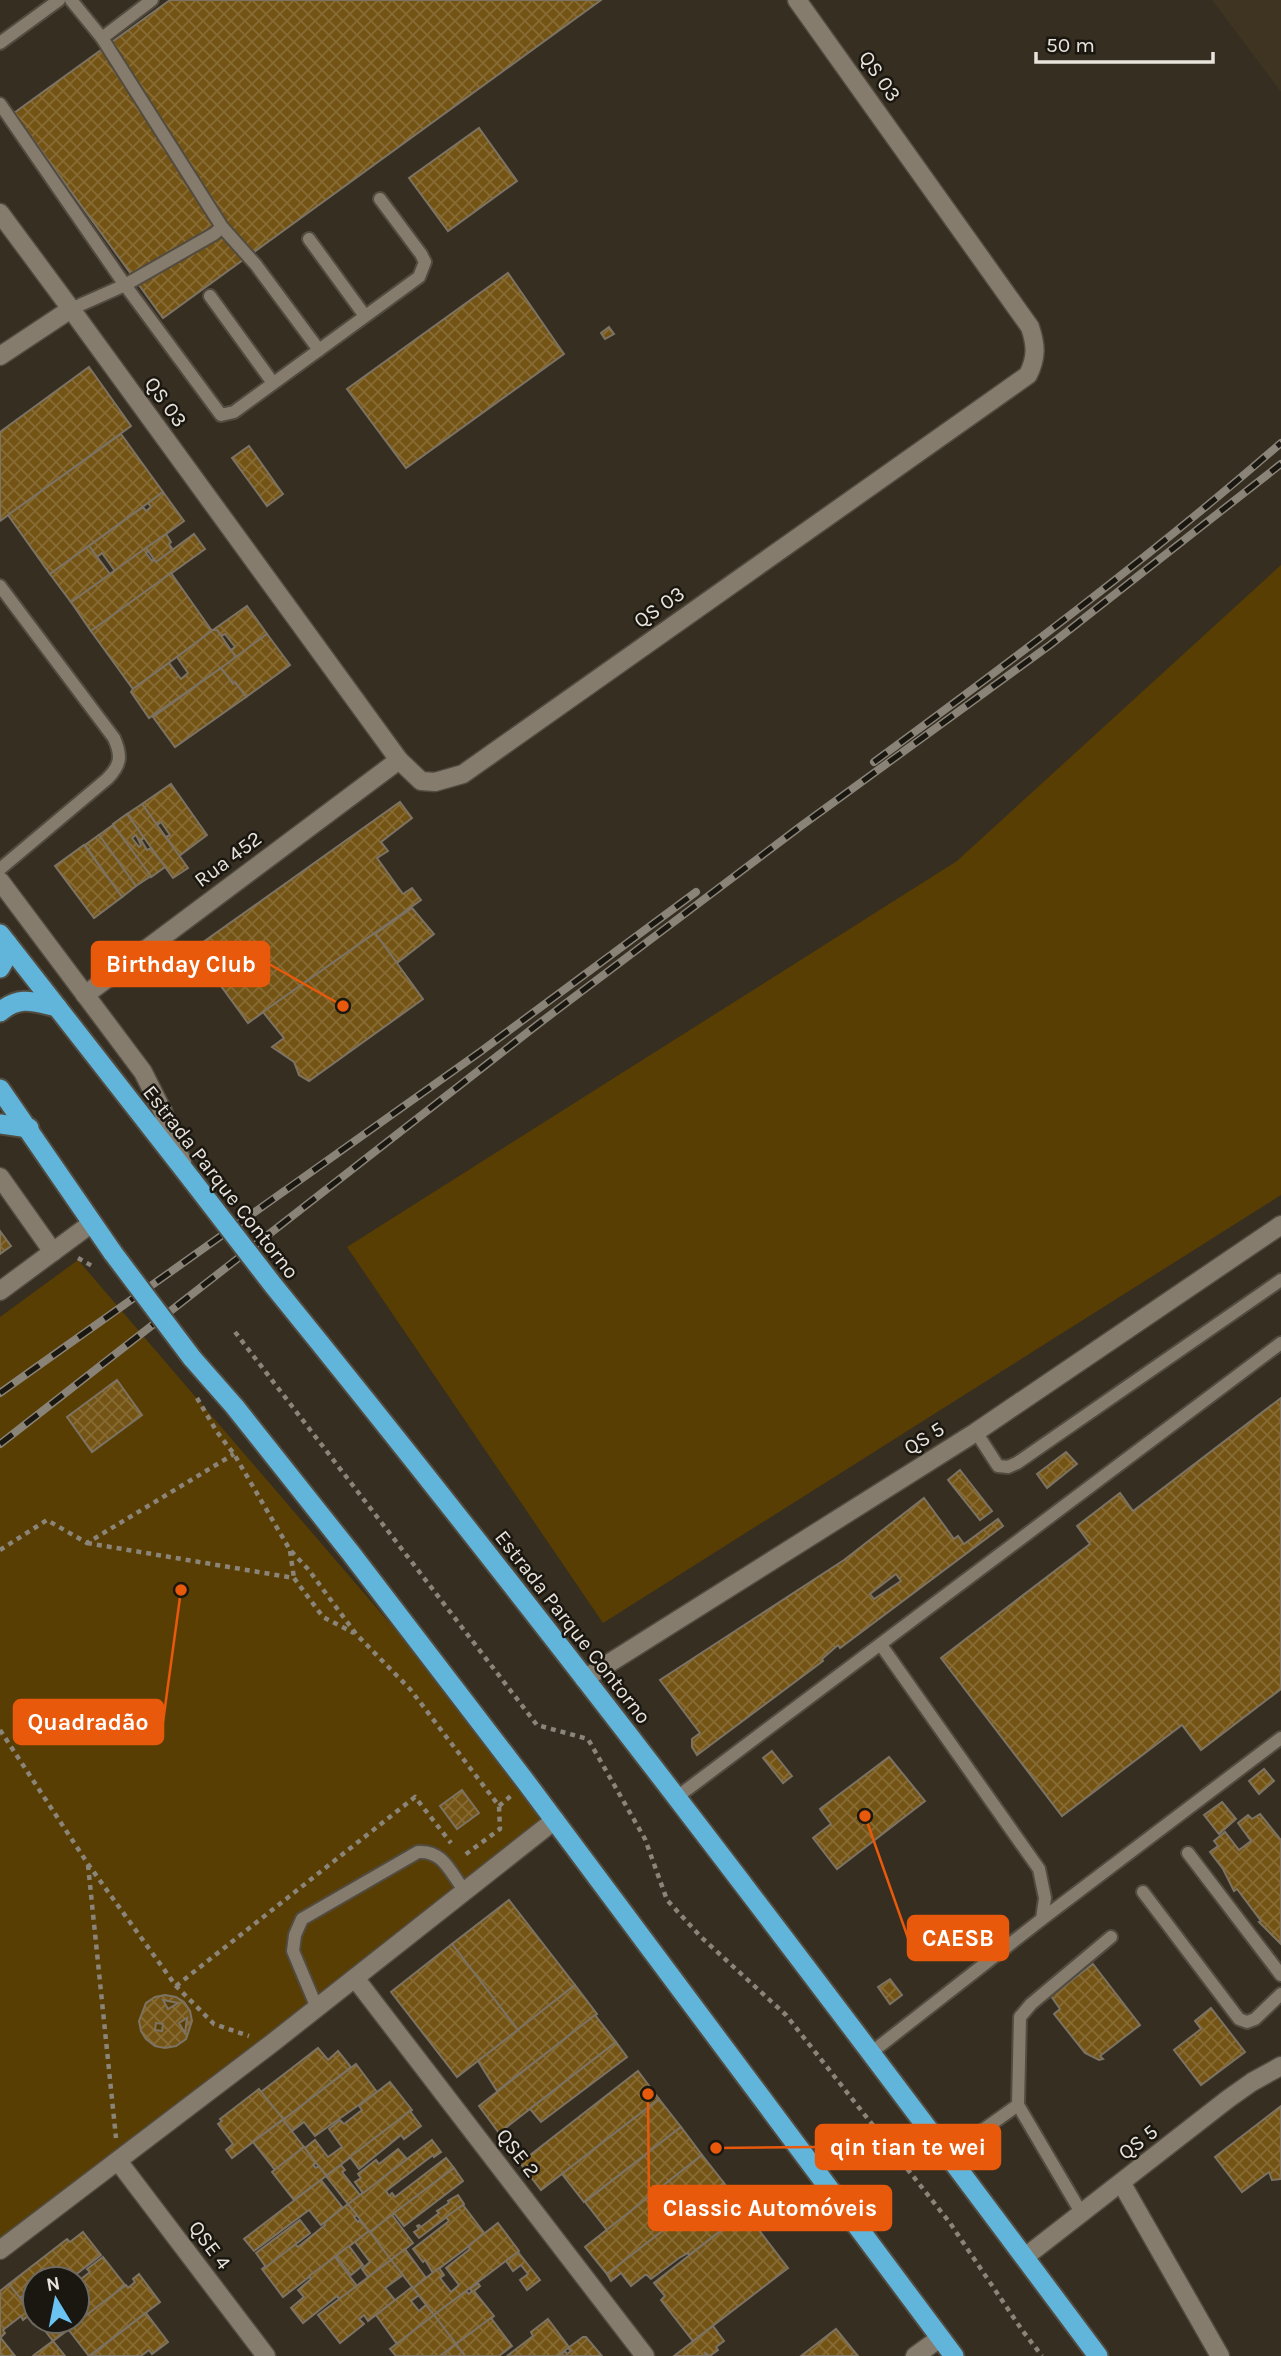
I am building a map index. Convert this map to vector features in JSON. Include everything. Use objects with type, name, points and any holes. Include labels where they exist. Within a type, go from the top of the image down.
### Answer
[{"type":"highway","points":[[0,968],[3,938]]},
{"type":"highway","name":"Estrada Parque Contorno","points":[[3,938],[677,1797],[873,2052],[1098,2356]]},
{"type":"highway","points":[[0,1012],[11,1003],[30,1000],[57,1007]]},
{"type":"highway","points":[[0,1088],[113,1253],[192,1357],[342,1542],[555,1820],[954,2356]]},
{"type":"highway","points":[[0,1124],[29,1128]]},
{"type":"street","name":"QS 03","points":[[0,213],[399,760],[421,781],[449,779],[463,774],[1028,375],[1035,360],[1035,343],[1030,327],[797,0]]},
{"type":"street","points":[[0,356],[71,309]]},
{"type":"street","name":"Rua 452","points":[[85,995],[399,760]]},
{"type":"street","points":[[0,881],[143,1072],[163,1112],[189,1177]]},
{"type":"street","points":[[0,1177],[53,1252]]},
{"type":"street","points":[[0,1291],[92,1223]]},
{"type":"street","name":"QS 5","points":[[584,1679],[976,1432],[1281,1224]]},
{"type":"street","points":[[0,2250],[271,2044],[555,1820]]},
{"type":"street","name":"QSE 2","points":[[355,1978],[645,2356]]},
{"type":"street","name":"QS 5","points":[[1025,2257],[1252,2082],[1281,2066]]},
{"type":"street","name":"QSE 4","points":[[118,2161],[266,2356]]},
{"type":"street","points":[[1122,2184],[1220,2356]]},
{"type":"street","points":[[915,2356],[940,2338]]},
{"type":"lane","points":[[0,43],[59,0]]},
{"type":"lane","points":[[71,0],[102,38],[222,227],[256,265],[318,350]]},
{"type":"lane","points":[[102,38],[152,0]]},
{"type":"lane","points":[[0,104],[125,285],[221,415],[234,412],[419,277],[425,262],[380,199]]},
{"type":"lane","points":[[71,309],[125,285],[222,227]]},
{"type":"lane","points":[[309,239],[365,316]]},
{"type":"lane","points":[[210,296],[273,383]]},
{"type":"lane","points":[[0,586],[114,738],[121,758],[118,768],[107,779],[0,869]]},
{"type":"lane","points":[[976,1432],[998,1466],[1008,1467],[1017,1463],[1281,1280]]},
{"type":"lane","points":[[677,1797],[1281,1343]]},
{"type":"lane","points":[[881,1645],[1039,1869],[1045,1898],[1042,1919]]},
{"type":"lane","points":[[873,2052],[1042,1919],[1281,1738]]},
{"type":"lane","points":[[317,2008],[293,1951],[295,1934],[302,1919],[418,1852],[437,1854],[464,1890]]},
{"type":"lane","points":[[1188,1853],[1281,1975]]},
{"type":"lane","points":[[1143,1892],[1239,2019],[1247,2022],[1255,2019],[1281,1994]]},
{"type":"lane","points":[[1082,2214],[1018,2105],[1020,2017],[1031,2004],[1111,1937]]},
{"type":"lane","points":[[948,2155],[1018,2105]]},
{"type":"path","points":[[53,1252],[67,1261],[80,1258],[99,1273]]},
{"type":"path","points":[[235,1332],[537,1725],[588,1739],[645,1839],[667,1900],[701,1937],[786,2015],[950,2223],[1042,2356]]},
{"type":"path","points":[[189,1388],[216,1432],[234,1454],[290,1550],[308,1569],[356,1634],[410,1689],[499,1806],[500,1829],[462,1857]]},
{"type":"path","points":[[88,1543],[234,1454]]},
{"type":"path","points":[[0,1550],[47,1520],[88,1543],[294,1578]]},
{"type":"path","points":[[290,1550],[294,1578],[323,1617],[356,1634]]},
{"type":"path","points":[[0,1730],[88,1864],[176,1986],[214,2024],[271,2044]]},
{"type":"path","points":[[176,1986],[415,1797],[467,1864]]},
{"type":"path","points":[[88,1864],[118,2161]]},
{"type":"shaded area","points":[[1212,0],[1281,0],[1281,92]]},
{"type":"shaded area","points":[[1281,565],[1281,1195],[603,1623],[347,1247],[957,861]]},
{"type":"shaded area","points":[[78,1260],[526,1782],[555,1820],[0,2243],[0,1317]]},
{"type":"building","points":[[170,0],[601,0],[163,318],[14,113]]},
{"type":"building","points":[[479,128],[517,181],[448,231],[409,178]]},
{"type":"building","points":[[508,273],[564,354],[406,468],[347,389]]},
{"type":"building","points":[[609,327],[614,334],[605,339],[601,333]]},
{"type":"building","points":[[89,367],[131,426],[0,521],[0,432]]},
{"type":"building","points":[[121,434],[163,492],[50,574],[8,515]]},
{"type":"building","points":[[249,446],[283,494],[267,506],[232,458]]},
{"type":"building","points":[[163,492],[184,521],[115,571],[102,553],[97,557],[89,546],[143,507],[146,511],[151,507],[148,503]]},
{"type":"building","points":[[166,534],[173,550],[156,562],[146,548]]},
{"type":"building","points":[[194,534],[205,549],[91,631],[71,602],[146,548],[146,553],[156,562]]},
{"type":"building","points":[[89,546],[110,574],[71,602],[50,574]]},
{"type":"building","points":[[171,573],[212,631],[133,689],[91,631]]},
{"type":"building","points":[[247,606],[267,634],[234,659],[231,650],[235,647],[225,634],[221,636],[217,630],[213,630]]},
{"type":"building","points":[[213,630],[217,630],[235,656],[234,659],[149,718],[131,692],[133,689],[169,663],[181,679],[188,673],[177,657]]},
{"type":"building","points":[[267,634],[290,665],[246,697],[221,668]]},
{"type":"building","points":[[221,668],[246,697],[175,747],[153,717]]},
{"type":"building","points":[[171,784],[207,835],[179,856],[166,837],[170,835],[161,822],[157,825],[142,804]]},
{"type":"building","points":[[400,802],[412,818],[381,842],[388,851],[377,858],[403,894],[412,888],[421,900],[248,1023],[202,960],[193,966],[185,955]]},
{"type":"building","points":[[142,804],[188,868],[173,878],[127,814]]},
{"type":"building","points":[[127,814],[144,838],[141,840],[147,850],[151,848],[165,867],[151,877],[113,824]],"holes":[[[136,835],[141,845],[139,847],[132,838]]]},
{"type":"building","points":[[113,825],[151,876],[136,886],[99,835]]},
{"type":"building","points":[[99,835],[136,886],[122,897],[85,845]]},
{"type":"building","points":[[84,845],[122,897],[94,918],[55,866]]},
{"type":"building","points":[[412,908],[434,934],[397,963],[375,934]]},
{"type":"building","points":[[375,933],[423,999],[309,1081],[299,1075],[294,1062],[272,1047],[284,1038],[263,1012]]},
{"type":"building","points":[[0,1231],[11,1246],[0,1254]]},
{"type":"building","points":[[117,1380],[142,1415],[92,1452],[67,1417]]},
{"type":"building","points":[[1281,1398],[1281,1689],[1201,1750],[1182,1725],[1062,1816],[941,1658],[1090,1544],[1077,1526],[1120,1493],[1133,1511]]},
{"type":"building","points":[[1066,1452],[1077,1464],[1047,1488],[1037,1474]]},
{"type":"building","points":[[960,1470],[992,1511],[980,1520],[948,1480]]},
{"type":"building","points":[[924,1498],[954,1539],[958,1536],[964,1544],[998,1519],[1003,1526],[840,1648],[838,1645],[823,1661],[697,1755],[692,1747],[692,1739],[700,1733],[660,1680],[844,1560]],"holes":[[[896,1574],[901,1581],[874,1599],[870,1594]]]},
{"type":"building","points":[[772,1751],[792,1776],[783,1783],[763,1758]]},
{"type":"building","points":[[889,1757],[925,1801],[837,1869],[813,1838],[831,1824],[820,1809]]},
{"type":"building","points":[[1264,1769],[1274,1781],[1259,1794],[1249,1781]]},
{"type":"building","points":[[462,1790],[479,1813],[457,1829],[440,1806]]},
{"type":"building","points":[[1222,1802],[1236,1819],[1219,1834],[1204,1815]]},
{"type":"building","points":[[1260,1814],[1281,1840],[1281,1944],[1259,1922],[1261,1921],[1237,1889],[1234,1891],[1223,1869],[1210,1852],[1218,1846],[1214,1841],[1225,1832],[1239,1850],[1251,1841],[1238,1823],[1248,1815],[1252,1819]]},
{"type":"building","points":[[509,1900],[575,1985],[518,2030],[452,1944]]},
{"type":"building","points":[[452,1944],[518,2030],[457,2077],[391,1992]]},
{"type":"building","points":[[1093,1964],[1140,2025],[1100,2056],[1103,2059],[1099,2060],[1085,2053],[1054,2014],[1060,2009],[1051,1996]]},
{"type":"building","points":[[890,1979],[902,1995],[890,2004],[878,1987]]},
{"type":"building","points":[[575,1985],[597,2014],[497,2091],[478,2061]]},
{"type":"building","points":[[155,1997],[176,1997],[184,2002],[190,2011],[192,2021],[186,2039],[176,2046],[155,2046],[141,2031],[139,2021],[146,2003]],"holes":[[[163,2000],[178,2003],[168,2009]],[[187,2018],[185,2033],[179,2023]],[[156,2023],[163,2024],[162,2031],[155,2030]]]},
{"type":"building","points":[[1211,2008],[1245,2052],[1201,2085],[1174,2050],[1201,2029],[1195,2021]]},
{"type":"building","points":[[595,2015],[616,2042],[499,2133],[479,2106]]},
{"type":"building","points":[[616,2042],[627,2057],[541,2122],[530,2109]]},
{"type":"building","points":[[318,2048],[328,2060],[338,2051],[351,2067],[283,2120],[261,2092]]},
{"type":"building","points":[[356,2064],[377,2092],[315,2136],[304,2122],[292,2131],[283,2120]]},
{"type":"building","points":[[638,2071],[659,2099],[541,2190],[520,2163]]},
{"type":"building","points":[[390,2082],[412,2110],[326,2176],[305,2148],[315,2140],[328,2157],[342,2147],[329,2129],[340,2120],[344,2124],[362,2110],[359,2106]]},
{"type":"building","points":[[259,2089],[283,2119],[232,2158],[226,2150],[233,2144],[218,2124],[222,2121],[220,2119]]},
{"type":"building","points":[[659,2099],[681,2127],[584,2202],[562,2174]]},
{"type":"building","points":[[1281,2106],[1281,2179],[1272,2180],[1269,2172],[1242,2192],[1215,2157]]},
{"type":"building","points":[[410,2111],[421,2126],[404,2139],[401,2135],[359,2169],[350,2157]]},
{"type":"building","points":[[283,2120],[304,2147],[275,2170],[253,2142]]},
{"type":"building","points":[[681,2127],[702,2155],[607,2230],[585,2202]]},
{"type":"building","points":[[432,2140],[441,2152],[434,2157],[433,2155],[386,2191],[389,2196],[392,2193],[395,2197],[446,2158],[454,2168],[370,2232],[348,2204]]},
{"type":"building","points":[[304,2147],[316,2163],[313,2165],[316,2168],[319,2166],[326,2176],[294,2200],[272,2172]]},
{"type":"building","points":[[398,2149],[407,2159],[363,2193],[355,2182],[361,2178],[358,2174],[376,2160],[379,2164]]},
{"type":"building","points":[[702,2155],[724,2183],[607,2274],[585,2247]]},
{"type":"building","points":[[341,2165],[345,2170],[342,2172],[360,2195],[348,2204],[326,2176]]},
{"type":"building","points":[[454,2168],[463,2181],[404,2226],[394,2213]]},
{"type":"building","points":[[321,2180],[343,2208],[321,2225],[309,2210],[254,2251],[244,2239]]},
{"type":"building","points":[[724,2183],[745,2212],[689,2255],[688,2253],[679,2258],[651,2279],[645,2275],[631,2286],[621,2273],[611,2281],[607,2274]]},
{"type":"building","points":[[458,2195],[464,2204],[419,2238],[414,2232],[419,2229],[417,2226],[421,2227]]},
{"type":"building","points":[[348,2204],[357,2215],[354,2217],[369,2231],[283,2297],[262,2269],[295,2244],[298,2247]]},
{"type":"building","points":[[463,2205],[485,2234],[433,2273],[425,2260],[423,2262],[413,2249],[449,2221],[446,2217]]},
{"type":"building","points":[[745,2212],[788,2268],[693,2341],[661,2300],[665,2296],[654,2283]]},
{"type":"building","points":[[392,2215],[413,2243],[391,2260],[370,2232]]},
{"type":"building","points":[[300,2220],[310,2233],[266,2267],[256,2253]]},
{"type":"building","points":[[498,2223],[519,2251],[434,2315],[413,2288],[439,2268],[444,2275],[440,2278],[451,2292],[459,2285],[446,2268],[470,2249],[468,2246]]},
{"type":"building","points":[[369,2231],[391,2260],[368,2277],[362,2269],[370,2262],[355,2242]]},
{"type":"building","points":[[83,2232],[101,2255],[88,2265],[33,2265],[67,2239],[70,2242]]},
{"type":"building","points":[[349,2246],[363,2265],[351,2275],[336,2256]]},
{"type":"building","points":[[405,2249],[426,2278],[413,2288],[391,2260]]},
{"type":"building","points":[[518,2252],[540,2280],[527,2290],[520,2280],[528,2274],[521,2265],[513,2271],[506,2261]]},
{"type":"building","points":[[103,2257],[125,2285],[91,2312],[91,2266]]},
{"type":"building","points":[[335,2257],[357,2286],[339,2299],[337,2296],[303,2323],[291,2308],[304,2297],[298,2290],[311,2279],[309,2276]]},
{"type":"building","points":[[391,2260],[403,2275],[385,2288],[395,2300],[368,2321],[364,2315],[359,2319],[364,2324],[340,2343],[318,2315]]},
{"type":"building","points":[[139,2274],[160,2302],[89,2356],[73,2335],[91,2335],[91,2312],[126,2285],[128,2288],[135,2282],[133,2279]]},
{"type":"building","points":[[21,2275],[21,2297],[20,2298],[9,2284]]},
{"type":"building","points":[[478,2283],[480,2286],[474,2291],[494,2316],[456,2344],[434,2315],[466,2291],[469,2294],[472,2291],[470,2289]]},
{"type":"building","points":[[9,2284],[21,2299],[21,2316],[3,2330],[5,2333],[0,2338],[0,2291]]},
{"type":"building","points":[[412,2287],[419,2295],[411,2301],[419,2311],[426,2305],[434,2315],[397,2344],[376,2315]]},
{"type":"building","points":[[146,2313],[168,2342],[152,2354],[149,2350],[141,2356],[90,2356]]},
{"type":"building","points":[[434,2315],[456,2344],[440,2356],[396,2356],[390,2349]]},
{"type":"building","points":[[491,2318],[512,2346],[499,2356],[465,2356],[456,2344]]},
{"type":"building","points":[[548,2319],[569,2347],[558,2356],[507,2356],[533,2336],[531,2332]]},
{"type":"building","points":[[713,2326],[724,2341],[716,2347],[718,2350],[710,2356],[704,2352],[707,2356],[674,2356]]},
{"type":"building","points":[[836,2329],[858,2356],[801,2356]]},
{"type":"building","points":[[48,2335],[61,2335],[53,2341]]},
{"type":"building","points":[[0,2337],[15,2356],[0,2356]]},
{"type":"building","points":[[586,2337],[602,2356],[558,2356],[565,2351],[567,2354],[571,2351],[568,2348]]},
{"type":"building","points":[[53,2341],[65,2356],[33,2356],[34,2355]]},
{"type":"building","points":[[456,2344],[465,2356],[440,2356]]},
{"type":"railway","points":[[874,762],[1081,607],[1281,443]]},
{"type":"railway","points":[[0,1444],[537,1025],[801,826],[1050,645],[1281,464]]},
{"type":"railway","points":[[0,1393],[480,1052],[696,892]]},
{"type":"place","name":"Birthday Club","points":[[343,1006]]},
{"type":"place","name":"Quadradão","points":[[181,1590]]},
{"type":"place","name":"CAESB","points":[[865,1816]]},
{"type":"place","name":"Classic Automóveis","points":[[648,2094]]},
{"type":"place","name":"qin tian te wei","points":[[716,2148]]}]
